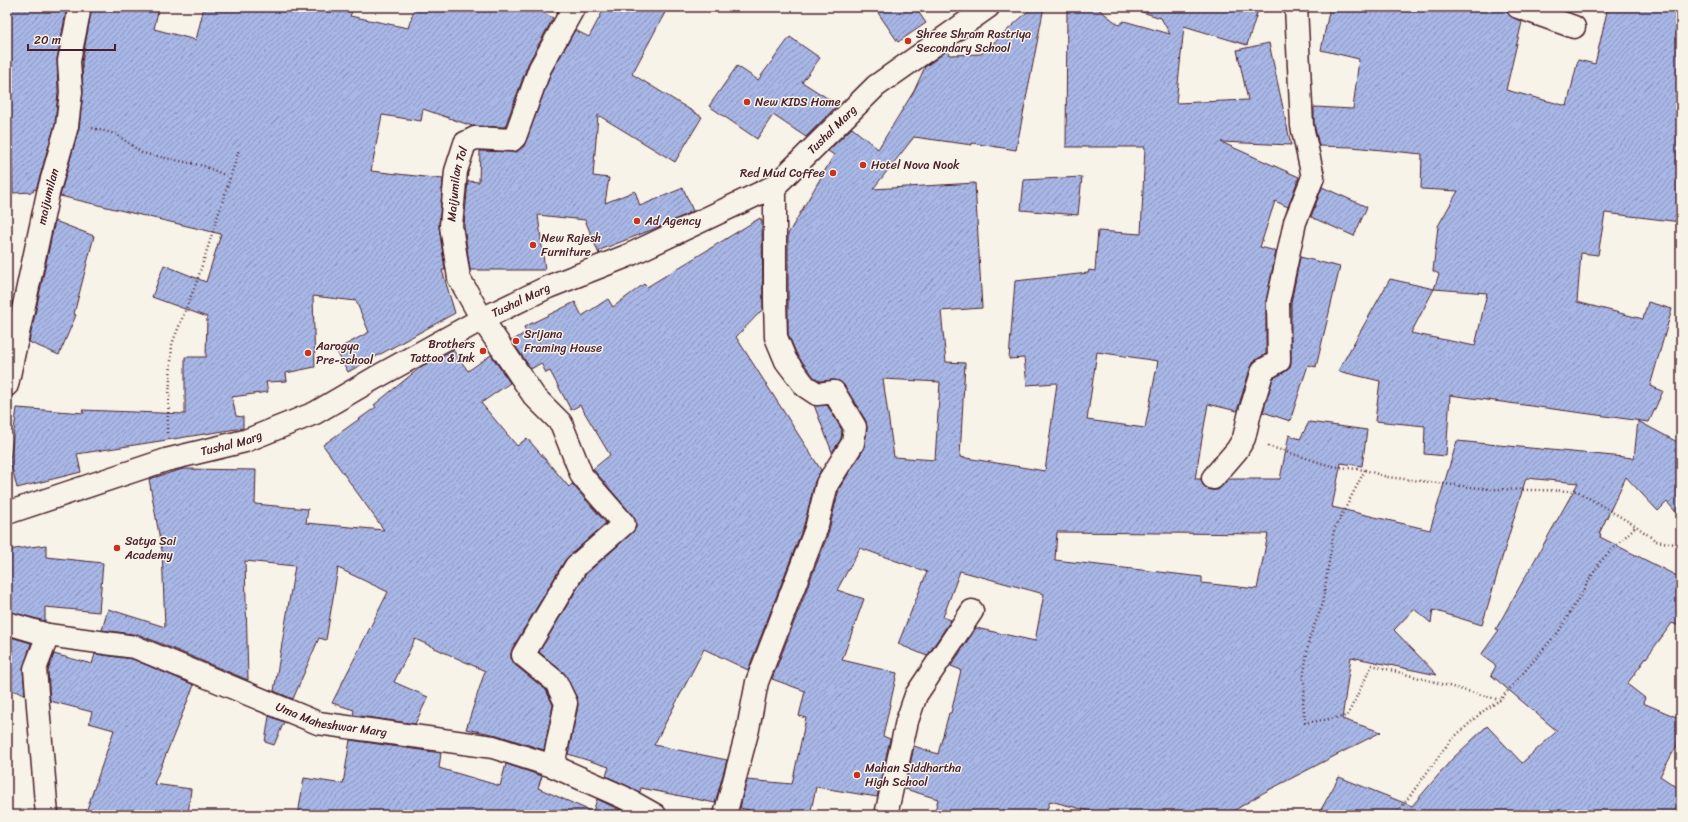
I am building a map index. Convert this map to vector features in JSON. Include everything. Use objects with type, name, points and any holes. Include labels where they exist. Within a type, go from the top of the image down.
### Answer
[{"type":"street","name":"maijumilan","points":[[7,385],[48,193],[67,126],[71,92],[69,61],[80,7]]},
{"type":"street","name":"Maijumilan Tol","points":[[482,319],[459,278],[451,226],[456,171],[465,143],[470,140],[475,138],[512,140],[515,137],[540,68],[574,7]]},
{"type":"street","name":"Tushal Marg","points":[[7,513],[166,460],[245,441],[315,414],[375,378],[482,319],[548,287],[627,256],[776,186],[876,86],[988,7]]},
{"type":"street","points":[[1213,478],[1237,450],[1244,438],[1250,412],[1263,370],[1279,361],[1278,302],[1294,222],[1313,177],[1302,126],[1296,7]]},
{"type":"street","points":[[1518,7],[1574,27]]},
{"type":"street","points":[[725,815],[748,729],[757,682],[816,528],[827,484],[853,443],[855,427],[834,392],[817,394],[805,386],[786,361],[776,337],[776,186]]},
{"type":"street","points":[[482,319],[534,396],[561,423],[582,476],[624,524],[576,566],[524,655],[556,682],[566,703],[553,766]]},
{"type":"street","points":[[886,815],[907,721],[916,695],[972,611]]},
{"type":"street","name":"Uma Maheshwar Marg","points":[[7,623],[48,635],[135,647],[318,723],[492,747],[553,766],[623,797],[655,815]]},
{"type":"street","points":[[47,815],[35,669],[48,635]]},
{"type":"path","points":[[67,126],[87,127],[116,134],[142,153],[204,166],[229,177]]},
{"type":"path","points":[[166,460],[172,344],[197,281],[229,177],[239,150]]},
{"type":"path","points":[[1244,438],[1331,466],[1365,470],[1387,477],[1488,489],[1578,491],[1636,526],[1656,541],[1681,545]]},
{"type":"path","points":[[1365,470],[1334,530],[1322,606],[1309,639],[1303,679],[1305,686],[1303,702],[1305,723],[1347,716],[1372,665],[1500,700]]},
{"type":"path","points":[[1396,815],[1450,741],[1482,712],[1500,700],[1559,631],[1600,562],[1636,526]]},
{"type":"building","points":[[7,7],[67,7],[57,59],[58,92],[55,124],[36,190],[34,189],[33,192],[13,193],[11,150],[7,150]]},
{"type":"building","points":[[92,7],[159,7],[154,29],[196,40],[204,7],[354,7],[350,16],[408,28],[415,7],[533,7],[553,18],[528,64],[505,127],[472,126],[423,109],[421,121],[382,115],[371,171],[443,179],[439,225],[445,270],[442,270],[455,313],[348,372],[336,350],[369,332],[356,301],[313,296],[315,367],[286,373],[287,381],[266,382],[268,392],[232,397],[236,416],[243,417],[243,428],[77,454],[81,472],[17,488],[10,460],[17,408],[84,413],[82,410],[185,414],[185,357],[206,357],[207,317],[152,297],[164,265],[206,282],[221,234],[60,196],[79,128],[83,93],[82,62]]},
{"type":"building","points":[[605,7],[668,7],[632,74],[702,117],[675,162],[598,115],[593,176],[609,178],[605,203],[635,191],[640,206],[683,188],[693,211],[664,225],[600,250],[599,254],[585,220],[538,215],[545,270],[470,270],[464,226],[468,181],[479,182],[480,151],[517,152],[524,146],[551,73],[575,30],[589,37]]},
{"type":"building","points":[[874,7],[915,7],[926,23],[898,42]]},
{"type":"building","points":[[1033,7],[1044,7],[1016,150],[972,143],[972,145],[914,137],[873,189],[975,183],[982,308],[941,311],[946,362],[965,363],[960,457],[1045,471],[1057,383],[1027,385],[1024,358],[1009,359],[1015,281],[1088,273],[1089,270],[1095,271],[1098,231],[1141,234],[1145,147],[1066,147],[1067,7],[1096,7],[1119,25],[1124,21],[1170,34],[1161,18],[1142,12],[1143,7],[1259,7],[1247,45],[1184,26],[1176,103],[1248,100],[1237,50],[1269,43],[1291,145],[1221,142],[1299,177],[1288,207],[1275,201],[1260,247],[1276,251],[1266,302],[1266,354],[1257,359],[1251,366],[1237,411],[1208,404],[1195,479],[1201,479],[1205,487],[1211,490],[1218,490],[1228,479],[1280,479],[1289,435],[1300,439],[1309,422],[1367,430],[1362,466],[1341,463],[1332,507],[1430,530],[1457,441],[1634,458],[1638,421],[1681,444],[1681,518],[1667,502],[1658,511],[1626,477],[1599,534],[1601,535],[1600,537],[1681,578],[1681,627],[1672,623],[1627,684],[1645,698],[1643,703],[1681,719],[1681,738],[1660,776],[1681,790],[1681,815],[1318,815],[1339,777],[1412,806],[1452,759],[1487,726],[1522,763],[1557,731],[1491,675],[1496,666],[1481,655],[1499,630],[1496,629],[1578,483],[1526,478],[1482,625],[1433,610],[1431,623],[1414,609],[1394,630],[1437,675],[1351,657],[1342,719],[1381,732],[1263,793],[1227,815],[1105,815],[1050,801],[1045,815],[934,815],[938,799],[905,789],[914,746],[938,754],[949,713],[951,713],[961,670],[951,666],[976,628],[1035,641],[1044,594],[960,571],[943,617],[951,620],[927,656],[898,644],[927,572],[860,548],[837,590],[864,599],[842,660],[897,673],[883,736],[890,739],[877,797],[816,787],[810,815],[749,815],[749,810],[740,808],[747,780],[792,784],[806,718],[799,716],[805,691],[772,679],[828,534],[839,489],[864,449],[867,429],[866,421],[844,385],[839,381],[820,381],[814,377],[797,355],[788,334],[788,234],[834,155],[828,151],[852,128],[878,149],[914,91],[925,67],[948,50],[949,55],[981,54]],"holes":[[[1097,352],[1158,361],[1145,428],[1087,420]],[[883,379],[940,382],[935,460],[894,457]],[[1057,532],[1268,534],[1257,589],[1202,583],[1202,577],[1055,560]]]},
{"type":"building","points":[[1330,7],[1506,7],[1509,15],[1522,22],[1506,90],[1567,106],[1578,60],[1595,64],[1608,7],[1681,7],[1681,222],[1605,213],[1598,255],[1581,253],[1577,302],[1643,319],[1648,302],[1672,309],[1650,386],[1663,391],[1649,422],[1450,395],[1446,456],[1424,454],[1425,426],[1375,421],[1380,381],[1338,371],[1390,279],[1434,289],[1439,274],[1433,271],[1438,226],[1458,191],[1421,189],[1422,154],[1352,147],[1319,146],[1314,124],[1314,107],[1353,109],[1359,59],[1321,50]],"holes":[[[1434,289],[1487,293],[1475,346],[1411,333]]]},
{"type":"building","points":[[790,37],[820,58],[802,82],[838,105],[806,137],[773,115],[757,139],[709,106],[737,66],[758,80]]},
{"type":"building","points":[[1082,177],[1078,215],[1021,210],[1024,180]]},
{"type":"building","points":[[1322,187],[1367,207],[1354,236],[1311,217]]},
{"type":"building","points":[[760,218],[762,222],[763,309],[736,337],[821,470],[815,481],[804,525],[748,670],[704,649],[654,745],[727,760],[715,803],[641,788],[640,792],[606,776],[609,767],[568,754],[578,706],[577,698],[564,673],[539,652],[586,574],[632,533],[636,528],[636,522],[633,516],[593,469],[610,455],[580,405],[571,410],[550,371],[546,373],[541,363],[531,369],[512,341],[526,332],[524,327],[575,302],[582,316],[608,299],[613,307],[644,284],[647,287]]},
{"type":"building","points":[[55,221],[94,236],[74,314],[76,315],[59,355],[29,342]]},
{"type":"building","points":[[1300,257],[1340,267],[1316,367],[1308,365],[1290,421],[1263,412],[1273,378],[1290,368],[1291,303]]},
{"type":"building","points":[[453,350],[468,371],[491,355],[510,383],[481,403],[517,446],[527,438],[569,487],[572,484],[606,523],[565,560],[512,649],[511,660],[546,690],[553,705],[544,750],[497,735],[466,729],[485,671],[415,639],[394,682],[428,697],[415,724],[353,715],[354,710],[332,703],[388,592],[338,568],[326,640],[319,638],[293,699],[274,691],[295,566],[245,561],[248,680],[140,635],[102,630],[108,609],[165,627],[162,551],[149,479],[183,469],[256,470],[255,504],[308,509],[306,523],[384,530],[323,445],[376,407],[374,405],[422,366]]},
{"type":"building","points":[[814,405],[827,405],[842,430],[841,439],[832,452]]},
{"type":"building","points":[[46,545],[46,557],[103,563],[99,612],[45,607],[45,621],[7,611],[7,550]]},
{"type":"building","points":[[7,636],[31,643],[23,670],[25,694],[7,689]]},
{"type":"building","points":[[54,654],[92,664],[95,654],[132,659],[194,685],[154,784],[191,789],[188,815],[85,815],[114,730],[89,723],[92,712],[50,701],[48,671]]},
{"type":"building","points":[[269,716],[284,722],[274,745],[265,742]]},
{"type":"building","points":[[350,740],[441,753],[439,768],[500,786],[506,764],[542,776],[538,788],[593,812],[597,799],[630,815],[298,815],[304,778],[343,784]]},
{"type":"place","name":"Shree Shram Rastriya Secondary School","points":[[908,41]]},
{"type":"place","name":"New KIDS Home","points":[[747,102]]},
{"type":"place","name":"Hotel Nova Nook","points":[[863,165]]},
{"type":"place","name":"Red Mud Coffee","points":[[833,173]]},
{"type":"place","name":"Ad Agency","points":[[637,221]]},
{"type":"place","name":"New Rajesh Furniture","points":[[533,245]]},
{"type":"place","name":"Srijana Framing House","points":[[516,341]]},
{"type":"place","name":"Brothers Tattoo & Ink","points":[[483,351]]},
{"type":"place","name":"Aarogya Pre-school","points":[[308,353]]},
{"type":"place","name":"Satya Sai Academy","points":[[117,548]]},
{"type":"place","name":"Mahan Siddhartha High School","points":[[857,775]]}]
